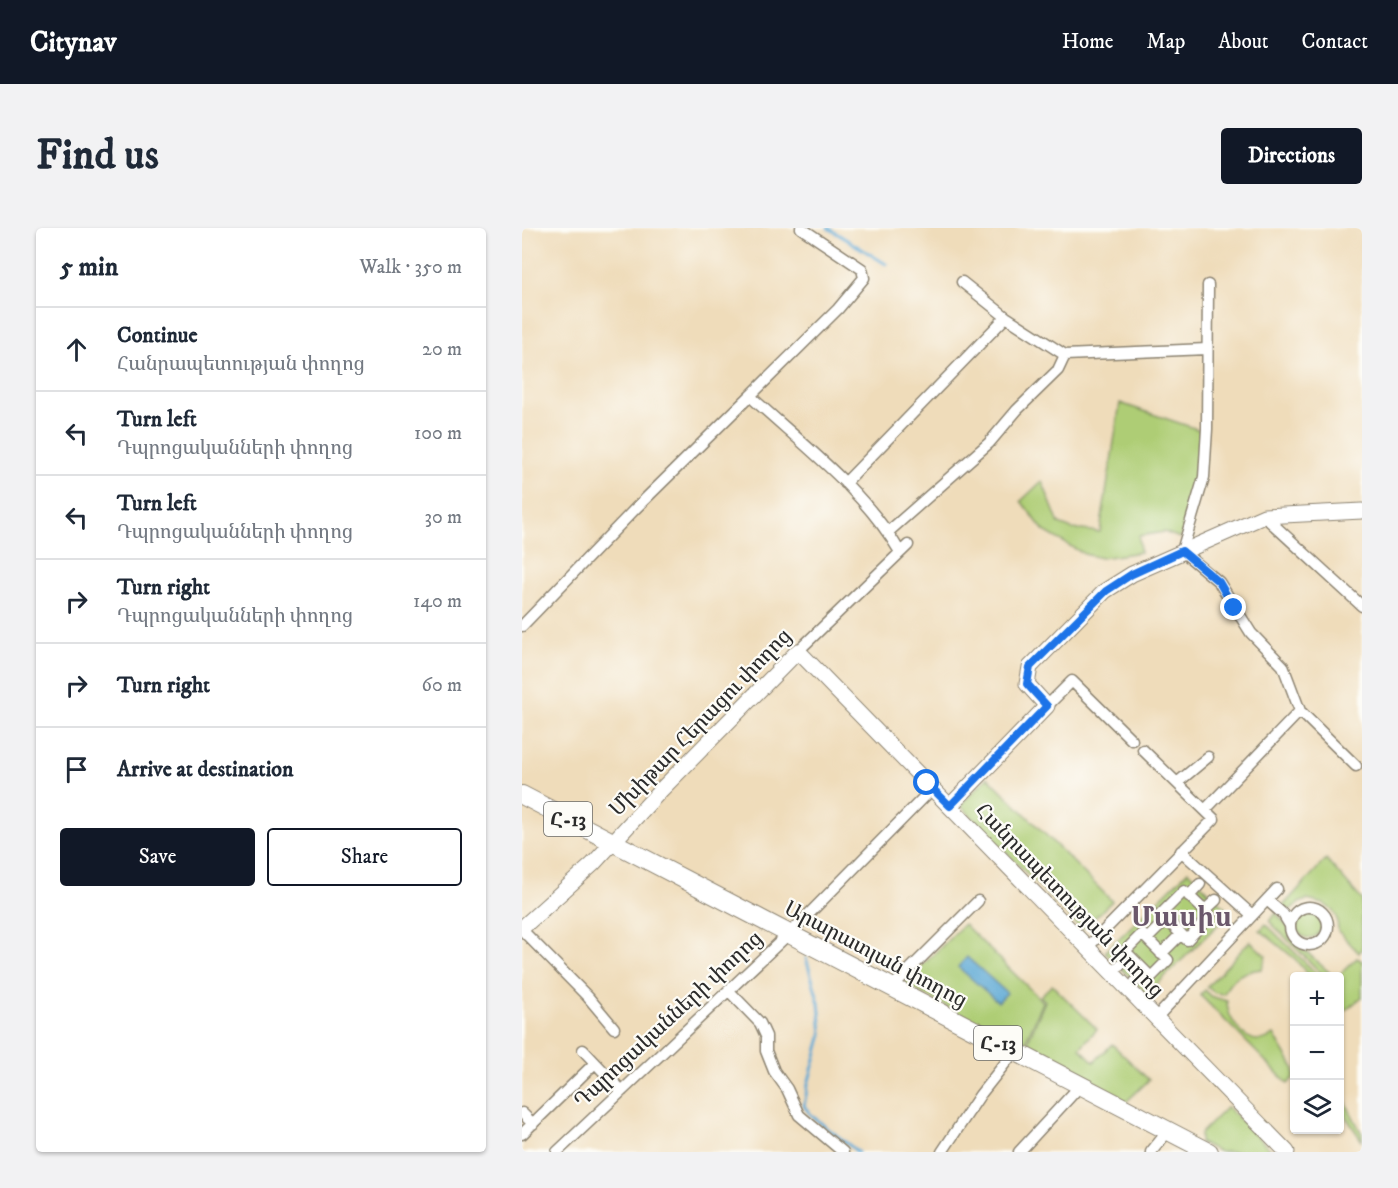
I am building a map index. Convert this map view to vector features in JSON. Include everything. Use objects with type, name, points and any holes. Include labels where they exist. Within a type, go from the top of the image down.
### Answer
[{"type":"main road","name":"Արարատյան փողոց","points":[[522,795],[1209,1152]]},
{"type":"street","points":[[522,626],[635,509],[838,309],[864,278],[862,268],[801,228]]},
{"type":"street","points":[[962,282],[1006,316],[1065,355],[1207,349]]},
{"type":"street","points":[[1182,551],[1204,477],[1207,429],[1208,285]]},
{"type":"street","points":[[844,483],[1006,316]]},
{"type":"street","points":[[750,396],[844,483],[888,532],[989,443],[1017,410],[1058,370],[1065,355]]},
{"type":"street","points":[[1047,706],[1027,684],[1030,667],[1106,591],[1132,574],[1264,516],[1362,511]]},
{"type":"street","points":[[1264,516],[1362,606]]},
{"type":"street","name":"Մխիթար Հերացու փողոց","points":[[522,929],[593,864],[660,791],[798,651],[904,549],[888,532]]},
{"type":"street","points":[[1182,551],[1219,582],[1251,633],[1283,666],[1300,711],[1356,766]]},
{"type":"street","name":"Հանրապետության փողոց","points":[[798,651],[1287,1152]]},
{"type":"street","points":[[950,806],[1072,681],[1132,740]]},
{"type":"street","points":[[1205,810],[1300,711]]},
{"type":"street","points":[[1087,948],[1214,819],[1143,750]]},
{"type":"street","points":[[1177,783],[1208,758]]},
{"type":"street","name":"Դպրոցականների փողոց","points":[[557,1152],[788,935],[933,788]]},
{"type":"street","points":[[1181,851],[1252,915]]},
{"type":"street","points":[[1189,896],[1200,884]]},
{"type":"street","points":[[1156,1018],[1277,889]]},
{"type":"street","points":[[1184,891],[1189,896],[1210,916],[1187,940],[1161,914],[1184,891]]},
{"type":"street","points":[[1204,911],[1216,900]]},
{"type":"street","points":[[1267,900],[1289,924]]},
{"type":"street","points":[[891,988],[978,901]]},
{"type":"street","points":[[1147,939],[1166,920]]},
{"type":"street","points":[[522,929],[588,997],[614,1028]]},
{"type":"street","points":[[1142,934],[1161,954],[1168,960],[1151,977],[1125,951],[1142,934]]},
{"type":"street","points":[[1161,954],[1180,934]]},
{"type":"street","points":[[1119,966],[1130,956]]},
{"type":"street","points":[[1135,982],[1145,972]]},
{"type":"street","points":[[729,991],[760,1023],[766,1036],[766,1051],[774,1071],[799,1115],[843,1152]]},
{"type":"street","points":[[583,1050],[622,1091]]},
{"type":"street","points":[[942,1152],[980,1095],[1014,1052]]},
{"type":"street","points":[[522,1134],[596,1063]]},
{"type":"street","points":[[1019,1152],[1080,1086]]},
{"type":"street","points":[[522,1113],[533,1124]]},
{"type":"street","points":[[1151,1152],[1168,1131]]},
{"type":"green space","points":[[1120,403],[1200,430],[1199,479],[1180,538],[1164,532],[1139,536],[1140,552],[1101,558],[1084,554],[1044,531],[1021,501],[1042,481],[1059,524],[1072,529],[1100,532]]},
{"type":"green space","points":[[988,777],[1112,901],[1082,930],[960,805]]},
{"type":"green space","points":[[1326,859],[1362,900],[1362,948],[1359,953],[1338,931],[1337,919],[1333,911],[1324,904],[1307,900],[1287,912],[1282,907]]},
{"type":"green space","points":[[1188,871],[1230,913],[1147,994],[1105,952]]},
{"type":"green space","points":[[1276,913],[1288,927],[1290,937],[1329,972],[1320,972],[1269,921]]},
{"type":"green space","points":[[1309,914],[1314,915],[1320,921],[1320,931],[1314,937],[1309,938],[1304,937],[1298,931],[1297,926],[1298,921],[1304,915]]},
{"type":"green space","points":[[964,924],[1043,1002],[1023,1047],[904,984]]},
{"type":"green space","points":[[1266,924],[1315,972],[1306,972],[1295,959],[1260,930]]},
{"type":"green space","points":[[1250,941],[1266,956],[1262,969],[1238,976],[1230,983],[1224,994],[1215,993],[1207,987]]},
{"type":"green space","points":[[1357,958],[1362,961],[1362,997],[1344,1012],[1344,972]]},
{"type":"green space","points":[[1052,985],[1097,1029],[1080,1048],[1094,1062],[1112,1044],[1149,1080],[1125,1103],[1025,1048],[1045,1001],[1040,996]]},
{"type":"green space","points":[[1205,990],[1210,996],[1227,1001],[1233,1021],[1247,1037],[1260,1040],[1274,1035],[1290,1061],[1288,1084],[1200,995]]},
{"type":"green space","points":[[1344,1091],[1346,1103],[1362,1134],[1362,1141],[1344,1114]]},
{"type":"green space","points":[[1227,1107],[1273,1152],[1220,1152],[1200,1143],[1200,1134]]},
{"type":"water","points":[[967,957],[1007,993],[998,1002],[958,967]]},
{"type":"waterway","points":[[828,228],[886,264]]},
{"type":"waterway","points":[[806,958],[819,1003],[822,1034],[804,1106],[812,1116],[858,1152]]},
{"type":"district","name":"Մասիս","points":[[1182,917]]},
{"type":"route","points":[[927,783],[950,806],[1047,706],[1027,684],[1030,667],[1106,591],[1132,574],[1182,551],[1219,582],[1234,608]]}]
